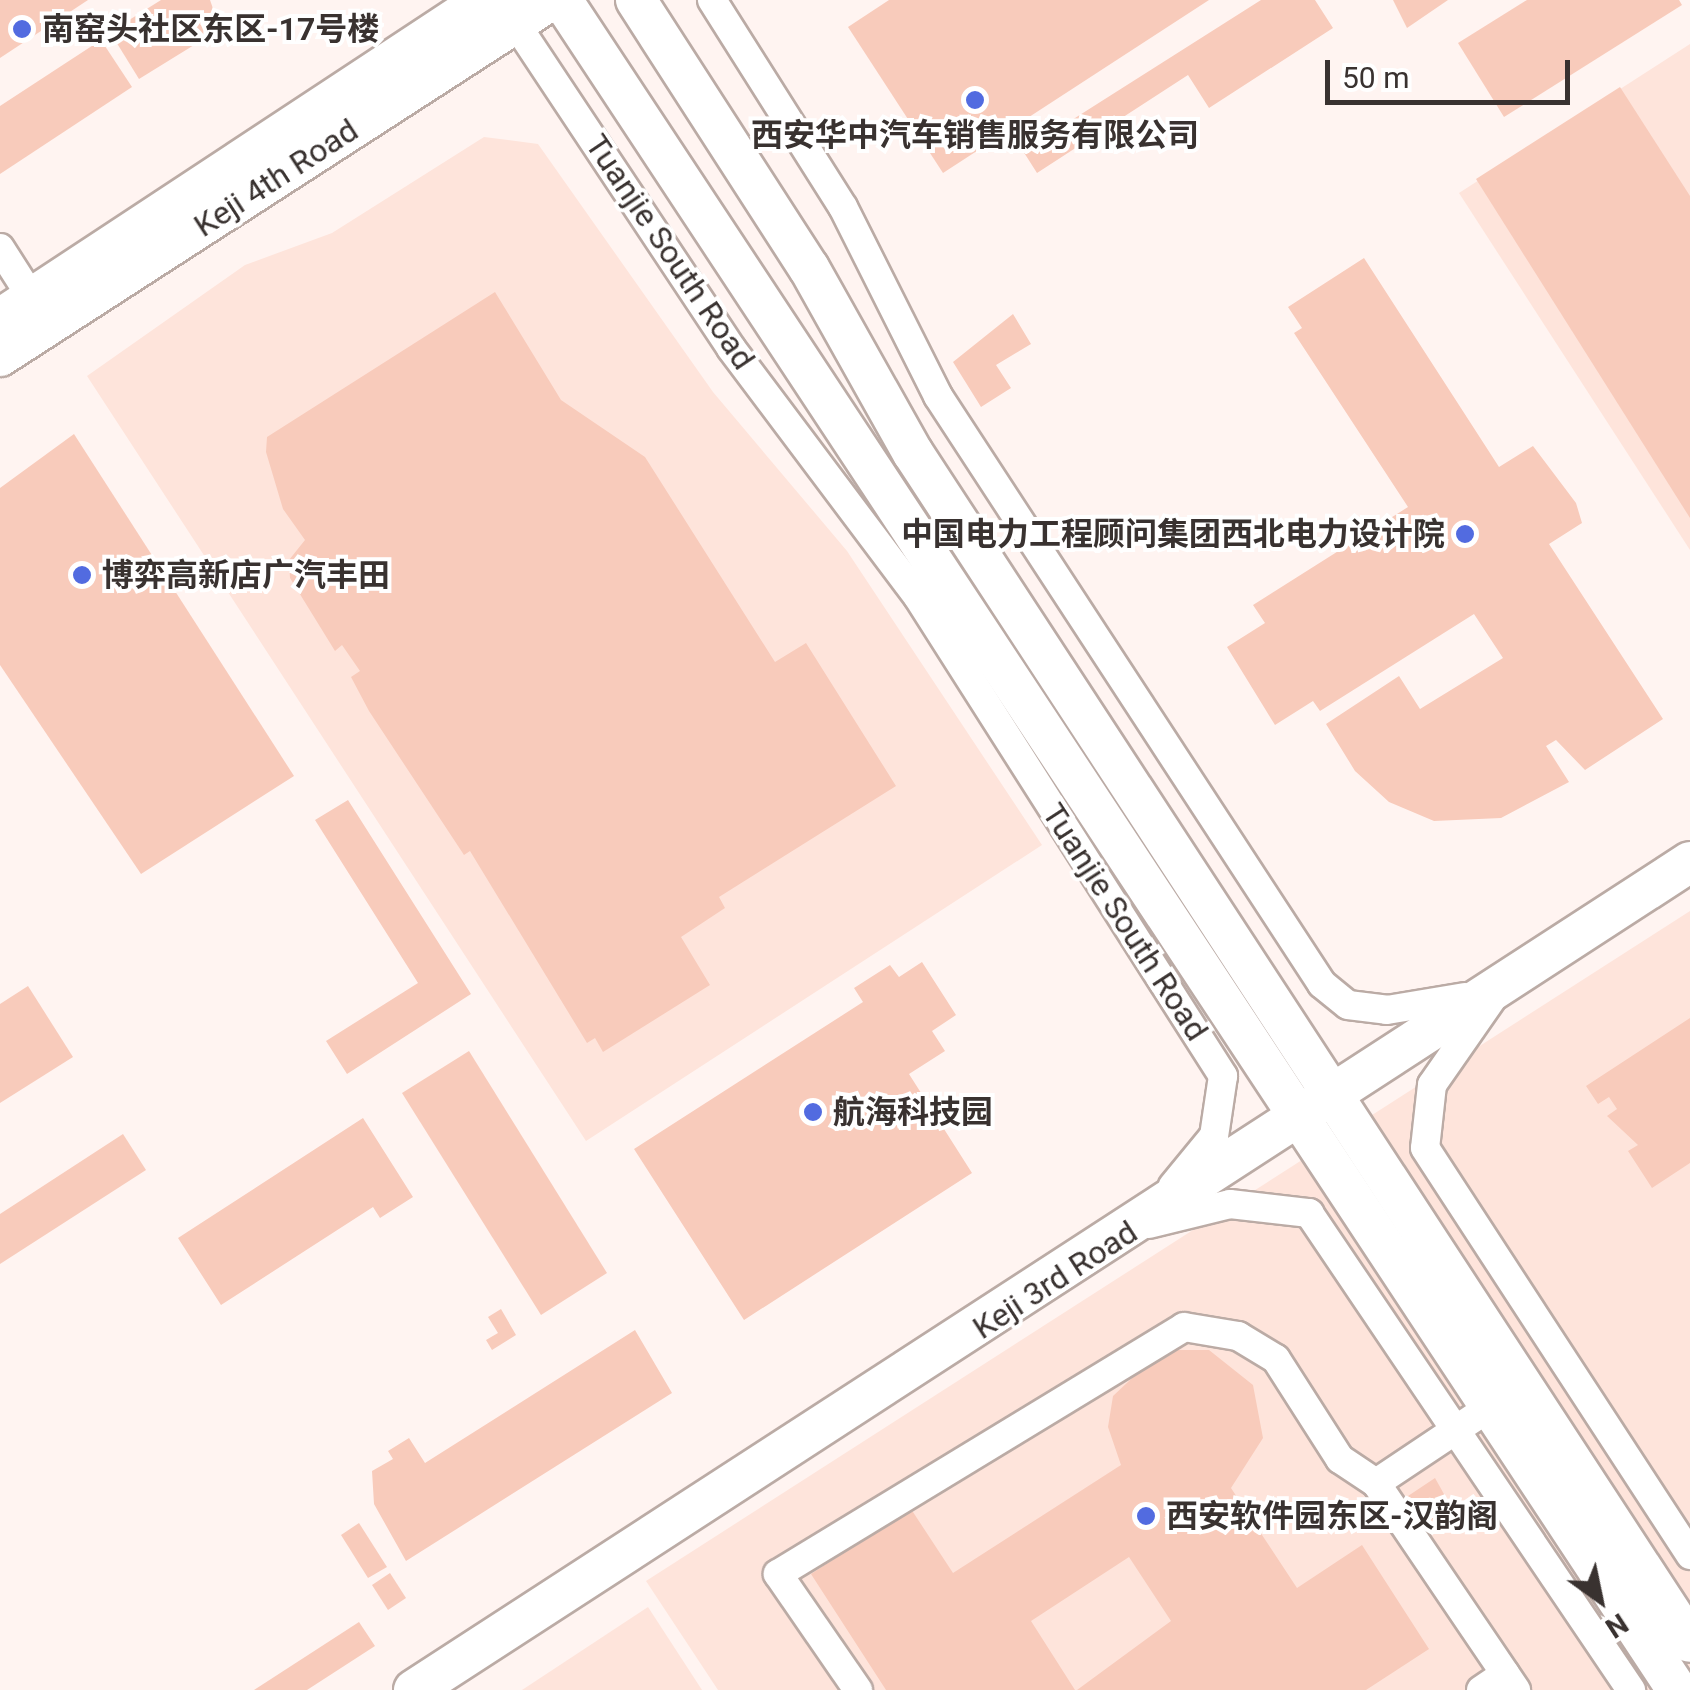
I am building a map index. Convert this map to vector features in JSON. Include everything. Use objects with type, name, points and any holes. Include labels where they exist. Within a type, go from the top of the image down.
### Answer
[{"type":"main road","name":"Keji 4th Road","points":[[16,308],[484,0]]},
{"type":"main road","name":"Keji 4th Road","points":[[0,356],[509,12],[551,0]]},
{"type":"main road","name":"Tuanjie South Road","points":[[562,0],[1690,1642]]},
{"type":"main road","name":"Tuanjie South Road","points":[[636,0],[809,268],[913,453],[1319,1105],[1476,1417],[1677,1690]]},
{"type":"main road","name":"Keji 3rd Road","points":[[414,1690],[1138,1227],[1690,862]]},
{"type":"street","points":[[712,0],[844,207],[938,396],[1322,984],[1348,1005],[1386,1010],[1500,987]]},
{"type":"street","name":"Tuanjie South Road","points":[[509,12],[731,348],[918,598],[1223,1076],[1214,1136],[1138,1227]]},
{"type":"street","points":[[0,248],[16,308]]},
{"type":"street","points":[[1500,987],[1432,1086],[1425,1148],[1690,1555]]},
{"type":"street","name":"Tuanjie South Road","points":[[1138,1227],[1230,1204],[1309,1213],[1476,1417],[1632,1690]]},
{"type":"street","points":[[858,1690],[778,1574],[1184,1326],[1238,1336],[1276,1360],[1340,1460],[1376,1483],[1510,1682],[1481,1690]]},
{"type":"street","points":[[1376,1483],[1476,1417]]},
{"type":"shaded area","points":[[1690,44],[1690,550],[1459,193]]},
{"type":"shaded area","points":[[484,137],[538,144],[713,392],[847,551],[1042,845],[586,1141],[87,376],[245,265],[332,233]]},
{"type":"shaded area","points":[[1690,911],[1690,1690],[718,1690],[646,1581]]},
{"type":"shaded area","points":[[648,1607],[702,1690],[522,1690]]},
{"type":"building","name":"南窑头社区东区-17号楼","points":[[0,0],[88,0],[0,58]]},
{"type":"building","points":[[161,0],[210,0],[220,29],[139,79],[110,32]]},
{"type":"building","name":"西安华中汽车销售服务有限公司","points":[[889,0],[1209,0],[943,173],[848,27]]},
{"type":"building","points":[[1261,0],[1315,0],[1333,28],[1209,108],[1188,75],[1037,173],[1023,151]]},
{"type":"building","points":[[1393,0],[1448,0],[1407,28]]},
{"type":"building","points":[[1527,0],[1679,0],[1682,5],[1504,117],[1458,43]]},
{"type":"building","points":[[101,40],[132,87],[0,174],[0,106]]},
{"type":"building","points":[[1620,87],[1690,196],[1690,518],[1476,179]]},
{"type":"building","name":"中国电力工程顾问集团西北电力设计院","points":[[1364,258],[1499,467],[1533,446],[1576,503],[1582,523],[1549,544],[1663,719],[1585,770],[1556,740],[1546,746],[1569,782],[1501,818],[1434,821],[1389,802],[1355,771],[1326,724],[1399,676],[1420,709],[1503,658],[1474,614],[1320,711],[1313,701],[1275,725],[1227,647],[1265,623],[1253,605],[1408,507],[1294,333],[1302,328],[1288,307]]},
{"type":"building","points":[[495,292],[561,400],[645,457],[775,662],[806,643],[896,786],[719,897],[725,908],[681,937],[710,985],[603,1052],[595,1038],[587,1043],[470,851],[464,855],[369,711],[351,677],[360,671],[342,645],[335,651],[290,578],[289,560],[305,540],[283,509],[266,452],[267,437]]},
{"type":"building","points":[[1013,314],[1031,344],[996,365],[1011,388],[981,407],[953,362]]},
{"type":"building","name":"博弈高新店广汽丰田","points":[[74,434],[294,776],[141,874],[0,665],[0,488]]},
{"type":"building","points":[[348,800],[471,994],[347,1074],[326,1041],[418,983],[315,820]]},
{"type":"building","name":"航海科技园","points":[[922,962],[956,1015],[932,1031],[945,1051],[909,1074],[972,1173],[744,1320],[634,1149],[863,1002],[854,988],[890,965],[899,977]]},
{"type":"building","points":[[28,986],[73,1057],[0,1103],[0,1004]]},
{"type":"building","points":[[1690,1018],[1690,1163],[1652,1188],[1628,1151],[1638,1145],[1607,1116],[1617,1109],[1609,1097],[1598,1104],[1586,1086]]},
{"type":"building","points":[[469,1051],[607,1273],[541,1315],[402,1093]]},
{"type":"building","points":[[363,1118],[413,1197],[380,1218],[373,1207],[221,1305],[178,1238]]},
{"type":"building","points":[[123,1134],[146,1170],[0,1264],[0,1214]]},
{"type":"building","points":[[501,1309],[516,1335],[492,1350],[486,1340],[498,1333],[488,1317]]},
{"type":"building","points":[[635,1330],[672,1393],[406,1561],[374,1504],[372,1471],[393,1459],[388,1451],[409,1438],[425,1463]]},
{"type":"building","name":"西安软件园东区-汉韵阁","points":[[1162,1350],[1209,1350],[1253,1385],[1263,1438],[1231,1488],[1297,1588],[1362,1545],[1429,1649],[1366,1690],[1077,1690],[1171,1621],[1129,1557],[1031,1621],[1075,1690],[886,1690],[811,1574],[911,1509],[953,1573],[1121,1465],[1108,1427],[1113,1396]]},
{"type":"building","points":[[1435,1478],[1449,1503],[1427,1525],[1408,1496]]},
{"type":"building","points":[[359,1523],[387,1567],[368,1578],[341,1535]]},
{"type":"building","points":[[390,1573],[406,1598],[388,1610],[372,1585]]},
{"type":"building","points":[[359,1622],[375,1646],[307,1690],[254,1690]]},
{"type":"place","name":"南窑头社区东区-17号楼","points":[[22,29]]},
{"type":"place","name":"西安华中汽车销售服务有限公司","points":[[975,100]]},
{"type":"place","name":"中国电力工程顾问集团西北电力设计院","points":[[1465,534]]},
{"type":"place","name":"博弈高新店广汽丰田","points":[[82,575]]},
{"type":"place","name":"航海科技园","points":[[813,1112]]},
{"type":"place","name":"西安软件园东区-汉韵阁","points":[[1146,1516]]}]
